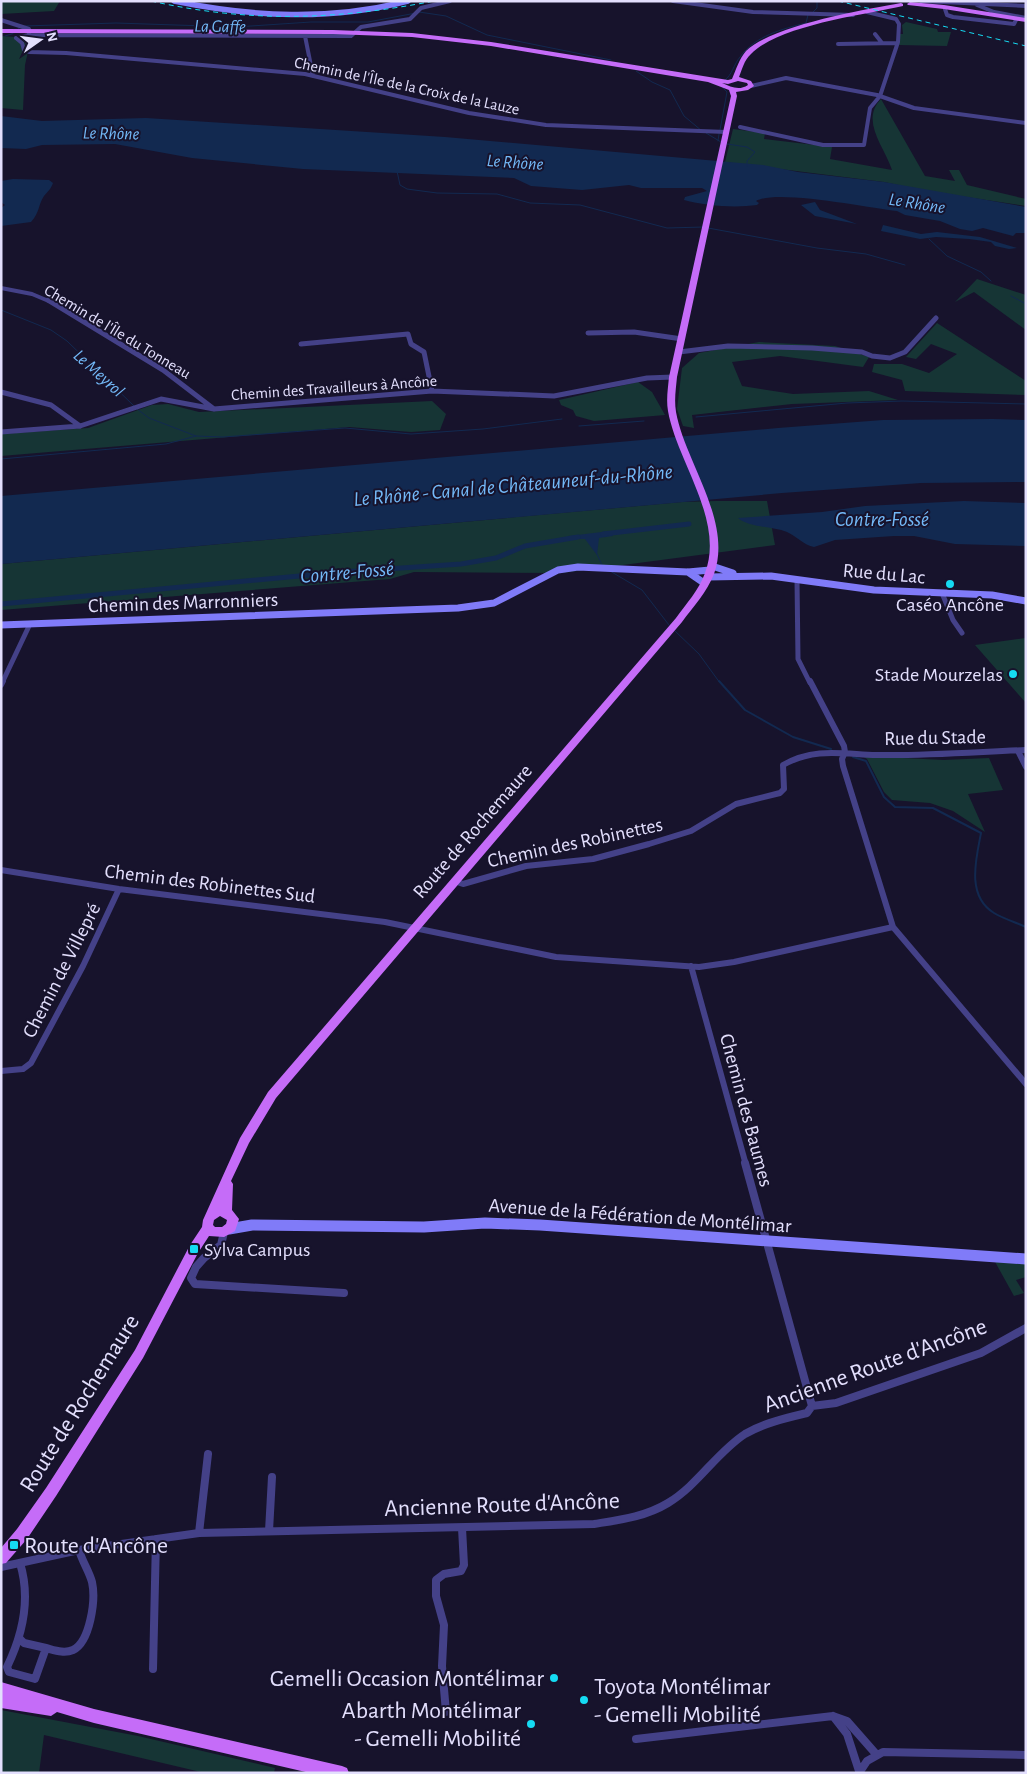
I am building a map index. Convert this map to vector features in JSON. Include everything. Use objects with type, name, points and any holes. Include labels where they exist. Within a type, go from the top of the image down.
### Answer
[{"type":"main road","points":[[709,574],[713,544],[708,509],[676,429],[670,400],[673,377],[726,132],[730,88],[736,80],[744,58],[755,46],[775,36],[894,4],[921,3],[1026,19]]},
{"type":"main road","points":[[2,31],[31,33],[367,33],[462,40],[709,80],[730,88],[742,90],[748,83]]},
{"type":"main road","points":[[742,64],[748,83]]},
{"type":"main road","points":[[736,80],[748,83]]},
{"type":"main road","name":"Route de Rochemaure","points":[[223,1225],[208,1220],[254,1120],[266,1102],[679,620],[709,574]]},
{"type":"main road","name":"Route de Rochemaure","points":[[4,1556],[67,1467],[139,1354],[185,1265],[223,1225],[230,1169]]},
{"type":"main road","points":[[1,1690],[94,1716],[342,1773]]},
{"type":"main road","points":[[1,1701],[94,1716]]},
{"type":"street","points":[[174,1],[215,9],[276,15],[352,12],[384,8],[408,1]]},
{"type":"street","points":[[1,20],[28,28],[31,33],[350,36],[358,28],[410,19],[421,8],[450,1]]},
{"type":"street","points":[[673,1],[753,12],[853,15]]},
{"type":"street","points":[[944,3],[960,1]]},
{"type":"street","points":[[967,2],[994,12],[1026,19]]},
{"type":"street","points":[[921,3],[1012,3],[1026,6]]},
{"type":"street","points":[[945,9],[947,15],[953,17],[1014,24],[1017,18]]},
{"type":"street","points":[[740,127],[823,145],[864,145],[870,108],[880,96],[897,43],[898,21],[868,12]]},
{"type":"street","name":"Chemin de l'Île de la Croix de la Lauze","points":[[31,33],[15,39],[22,43],[24,50],[29,52],[85,55],[313,76],[469,113],[546,125],[637,128],[682,132],[726,132]]},
{"type":"street","points":[[875,34],[882,43]]},
{"type":"street","points":[[305,36],[313,76]]},
{"type":"street","points":[[838,44],[897,43]]},
{"type":"street","points":[[748,83],[762,85],[786,78],[880,96],[914,108],[1026,123]]},
{"type":"street","name":"Chemin de l'Île du Tonneau","points":[[1,288],[41,297],[142,358],[202,397],[214,409]]},
{"type":"street","points":[[679,352],[728,346],[812,348],[862,352],[872,356],[890,358],[905,352],[936,318]]},
{"type":"street","points":[[588,333],[634,332],[682,339]]},
{"type":"street","points":[[301,344],[408,334],[411,344],[424,352],[432,391]]},
{"type":"street","name":"Chemin des Travailleurs à Ancône","points":[[1,432],[80,426],[161,399],[214,409],[432,391],[554,396],[578,393],[647,378],[673,377]]},
{"type":"street","points":[[1,392],[51,404],[80,426]]},
{"type":"street","name":"Chemin des Marronniers","points":[[1,625],[458,608],[494,603],[558,570],[590,567],[709,574]]},
{"type":"street","points":[[688,572],[709,574]]},
{"type":"street","name":"Rue du Lac","points":[[709,574],[771,576],[874,590],[992,595],[1026,601]]},
{"type":"street","points":[[797,580],[798,659],[844,746],[843,766],[894,927],[1026,1084]]},
{"type":"street","points":[[942,593],[953,620],[962,633]]},
{"type":"street","points":[[1,686],[30,624]]},
{"type":"street","points":[[1018,750],[1026,767]]},
{"type":"street","name":"Rue du Stade","points":[[844,752],[876,755],[1026,750]]},
{"type":"street","name":"Chemin des Robinettes","points":[[454,882],[463,884],[526,866],[593,859],[676,836],[706,823],[736,804],[780,793],[784,790],[782,769],[787,761],[817,753],[844,752]]},
{"type":"street","name":"Chemin des Robinettes Sud","points":[[1,870],[119,889],[270,906],[414,928],[556,957],[691,966],[710,966],[894,927]]},
{"type":"street","name":"Chemin de Villepré","points":[[1,1071],[23,1068],[31,1064],[82,966],[119,889]]},
{"type":"street","name":"Chemin des Baumes","points":[[691,966],[812,1406]]},
{"type":"street","name":"Avenue de la Fédération de Montélimar","points":[[223,1225],[424,1227],[485,1223],[540,1224],[1026,1259]]},
{"type":"street","points":[[223,1225],[221,1244],[196,1267],[191,1278],[195,1284],[344,1293]]},
{"type":"street","name":"Ancienne Route d'Ancône","points":[[1,1567],[79,1550],[199,1533],[594,1524],[635,1518],[661,1509],[683,1494],[728,1448],[747,1434],[807,1413],[812,1406],[836,1403],[981,1353],[1026,1328]]},
{"type":"street","points":[[199,1533],[208,1454]]},
{"type":"street","points":[[269,1531],[272,1477]]},
{"type":"street","points":[[446,1712],[442,1666],[444,1624],[436,1596],[436,1580],[444,1574],[461,1571],[464,1565],[462,1528]]},
{"type":"street","points":[[153,1669],[156,1539]]},
{"type":"street","points":[[20,1639],[24,1643],[66,1652],[75,1650],[83,1641],[89,1627],[93,1590],[79,1550]]},
{"type":"street","points":[[4,1556],[20,1563],[24,1573],[26,1594],[20,1639],[7,1667],[9,1672],[34,1679],[46,1648]]},
{"type":"street","points":[[832,1716],[847,1734],[859,1772]]},
{"type":"street","points":[[636,1739],[832,1716],[840,1717],[846,1721],[876,1754]]},
{"type":"street","points":[[859,1772],[867,1761],[876,1754],[890,1751],[1026,1755]]},
{"type":"green space","points":[[1,1],[60,1],[54,11],[1,14]]},
{"type":"green space","points":[[906,22],[937,29],[938,32],[951,32],[947,46],[898,45],[900,34],[903,34],[902,25]]},
{"type":"green space","points":[[1,36],[31,38],[25,65],[23,110],[1,108]]},
{"type":"green space","points":[[881,99],[925,176],[955,181],[949,170],[959,170],[967,185],[1026,199],[1026,206],[926,191],[884,182],[725,162],[733,129],[765,133],[764,139],[832,147],[830,159],[892,170],[873,125],[875,107]]},
{"type":"green space","points":[[977,279],[1026,295],[1026,330],[974,292],[955,302]]},
{"type":"green space","points":[[937,323],[1026,381],[1026,395],[905,391],[902,380],[872,372],[874,364],[902,364],[929,373],[957,354],[931,344],[916,359],[906,357]]},
{"type":"green space","points":[[759,342],[835,346],[869,357],[863,367],[780,356],[732,362],[742,386],[793,394],[869,391],[898,400],[792,404],[692,415],[694,428],[683,426],[677,409],[682,368],[699,353]]},
{"type":"green space","points":[[638,382],[652,392],[665,415],[594,421],[576,416],[573,410],[561,405],[559,400]]},
{"type":"green space","points":[[432,401],[446,414],[440,430],[411,432],[349,427],[1,456],[1,434],[88,428],[152,405],[168,404],[199,412]]},
{"type":"green space","points":[[767,501],[775,545],[562,573],[414,572],[390,579],[1,610],[1,564],[682,502]]},
{"type":"green space","name":"Stade Mourzelas","points":[[1026,638],[1026,703],[975,645]]},
{"type":"green space","points":[[862,756],[944,760],[989,758],[1003,790],[968,794],[985,832],[953,811],[930,803],[892,800],[884,792],[867,759]]},
{"type":"green space","points":[[994,1260],[1026,1262],[1026,1277],[1016,1280],[1024,1293],[1014,1296]]},
{"type":"green space","points":[[1,1710],[138,1736],[275,1768],[274,1773],[205,1773],[44,1735],[39,1773],[1,1773]]},
{"type":"water","name":"Le Rhône","points":[[1,116],[42,121],[146,118],[445,137],[763,165],[798,172],[884,182],[1026,207],[1026,233],[1016,233],[1013,236],[983,228],[972,231],[960,229],[940,221],[905,215],[897,211],[824,200],[783,197],[767,198],[756,201],[759,203],[757,205],[730,206],[684,200],[685,197],[707,191],[702,188],[641,188],[629,185],[582,190],[531,186],[514,178],[303,169],[192,158],[115,144],[42,145],[26,149],[1,148]]},
{"type":"water","points":[[13,179],[49,180],[53,183],[42,199],[31,222],[1,226],[1,208],[5,205],[1,202],[1,181]]},
{"type":"water","points":[[815,202],[820,210],[857,224],[815,216],[801,205]]},
{"type":"water","points":[[883,225],[921,234],[937,232],[980,237],[1017,248],[1009,249],[995,246],[991,242],[969,239],[936,237],[920,239],[881,231]]},
{"type":"water","name":"Le Rhône - Canal de Châteauneuf-du-Rhône","points":[[883,420],[1026,420],[1026,482],[921,483],[782,493],[1,564],[1,496],[778,428]]},
{"type":"water","points":[[964,501],[1026,503],[1026,546],[955,544],[914,536],[894,536],[835,540],[814,547],[787,532],[749,524],[738,518],[822,512],[865,506]]},
{"type":"water","points":[[610,531],[613,536],[599,538],[597,555],[585,539],[570,539],[569,536]]},
{"type":"waterway","points":[[813,12],[817,8],[817,1]]},
{"type":"waterway","name":"La Gaffe","points":[[419,12],[446,16],[487,35],[611,60]]},
{"type":"waterway","name":"La Gaffe","points":[[25,26],[116,23],[236,27],[311,22],[368,22],[416,13]]},
{"type":"waterway","points":[[725,80],[740,57],[753,44],[770,34],[806,23],[808,15]]},
{"type":"waterway","name":"La Gaffe","points":[[5,36],[15,33],[20,27]]},
{"type":"waterway","name":"La Gaffe","points":[[636,71],[652,82],[670,90],[684,116],[702,131]]},
{"type":"waterway","points":[[720,130],[727,92],[722,87]]},
{"type":"waterway","name":"La Gaffe","points":[[706,133],[718,140]]},
{"type":"waterway","name":"La Gaffe","points":[[718,140],[719,134]]},
{"type":"waterway","name":"La Gaffe","points":[[727,144],[747,147],[755,152],[747,161],[747,166]]},
{"type":"waterway","points":[[397,171],[400,185],[407,189],[437,193],[497,194],[530,203],[580,205],[667,228],[704,227]]},
{"type":"waterway","points":[[708,228],[817,248],[866,254],[905,265]]},
{"type":"waterway","points":[[929,239],[947,256],[981,272],[991,281]]},
{"type":"waterway","points":[[1011,296],[1026,304]]},
{"type":"waterway","name":"Le Meyrol","points":[[1,310],[51,330],[67,341],[134,406]]},
{"type":"waterway","points":[[696,417],[847,403],[902,401],[1026,404]]},
{"type":"waterway","name":"Le Meyrol","points":[[137,409],[149,418],[196,436]]},
{"type":"waterway","points":[[196,436],[223,437],[345,428],[411,434],[483,429],[562,419]]},
{"type":"waterway","points":[[579,426],[644,421]]},
{"type":"waterway","points":[[1,459],[166,444],[196,436]]},
{"type":"waterway","name":"Contre-Fossé","points":[[603,534],[689,524]]},
{"type":"waterway","name":"Contre-Fossé","points":[[1,604],[342,572],[461,564],[496,558],[525,546],[578,537]]},
{"type":"waterway","points":[[596,552],[602,565]]},
{"type":"waterway","points":[[610,571],[642,590],[669,625]]},
{"type":"waterway","points":[[675,631],[699,654],[720,683]]},
{"type":"waterway","points":[[719,681],[745,710],[793,737],[831,749]]},
{"type":"waterway","points":[[853,757],[866,761],[884,797],[895,807],[933,808],[981,833],[975,876],[979,897],[985,906],[994,913],[1026,927]]},
{"type":"railway","points":[[151,1],[187,8],[258,16],[327,15],[362,12],[434,1]]},
{"type":"railway","points":[[838,1],[1026,46]]},
{"type":"place","name":"Caséo Ancône","points":[[950,584]]},
{"type":"place","name":"Stade Mourzelas","points":[[1013,674]]},
{"type":"place","name":"Sylva Campus","points":[[194,1249]]},
{"type":"place","name":"Route d'Ancône","points":[[14,1545]]},
{"type":"place","name":"Gemelli Occasion Montélimar","points":[[554,1678]]},
{"type":"place","name":"Toyota Montélimar - Gemelli Mobilité","points":[[584,1700]]},
{"type":"place","name":"Abarth Montélimar - Gemelli Mobilité","points":[[531,1724]]}]
